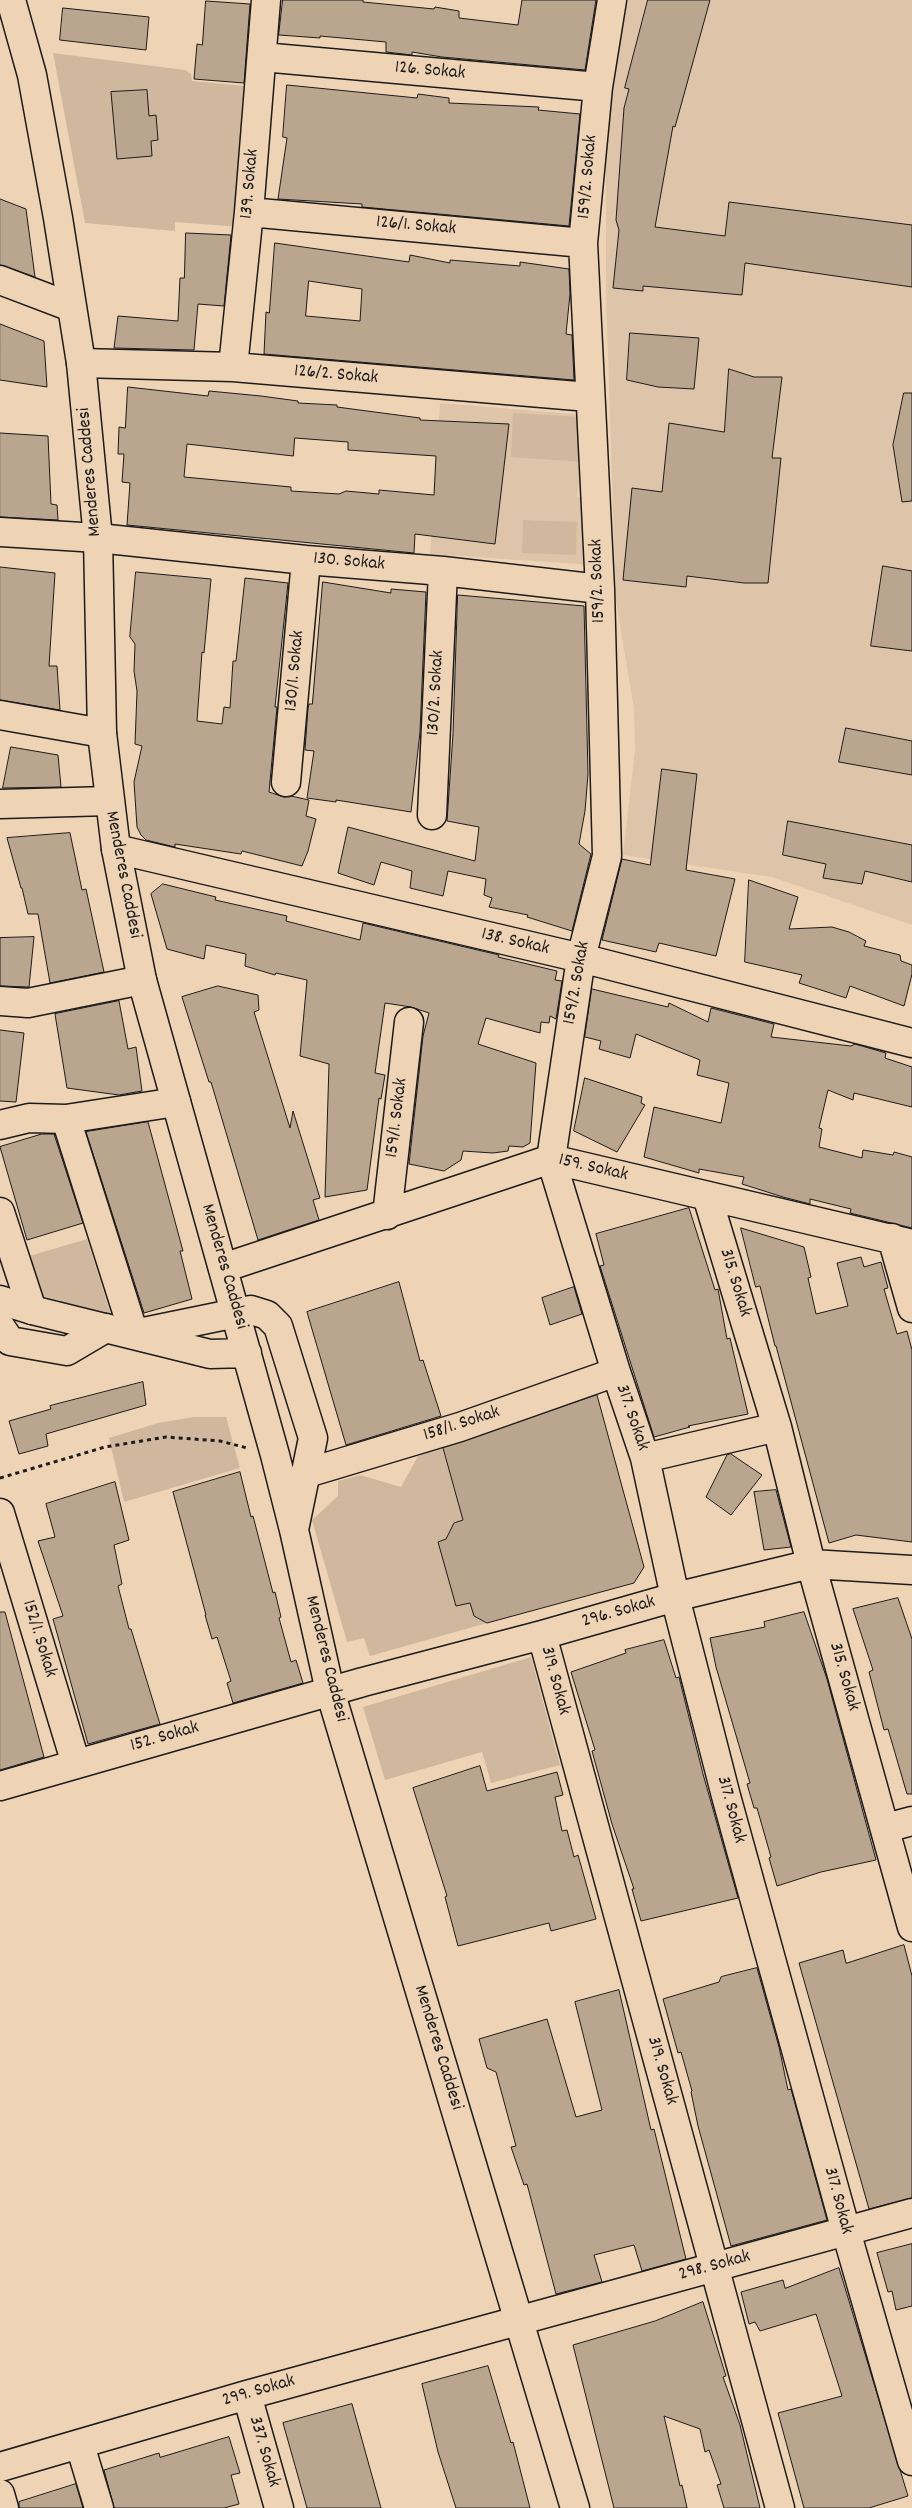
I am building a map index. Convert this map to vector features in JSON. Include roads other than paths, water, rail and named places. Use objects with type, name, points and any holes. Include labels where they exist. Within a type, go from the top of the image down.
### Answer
[{"type":"street","name":"Menderes Caddesi","points":[[12,0],[32,75],[58,218],[81,362],[98,538],[102,733],[116,849],[142,980],[247,1353],[294,1530],[330,1691],[575,2508]]},
{"type":"street","name":"139. Sokak","points":[[233,367],[249,212],[266,0]]},
{"type":"street","name":"159/2. Sokak","points":[[551,1159],[581,958],[607,856],[600,589],[583,243],[598,87],[612,0]]},
{"type":"street","name":"126. Sokak","points":[[262,57],[598,87]]},
{"type":"street","name":"126/1. Sokak","points":[[249,212],[583,243]]},
{"type":"street","points":[[0,280],[71,307]]},
{"type":"street","name":"126/2. Sokak","points":[[81,362],[233,367],[590,396]]},
{"type":"street","name":"130. Sokak","points":[[0,532],[98,538],[306,560],[443,571],[600,589]]},
{"type":"street","name":"130/1. Sokak","points":[[286,782],[306,560]]},
{"type":"street","name":"130/2. Sokak","points":[[432,815],[443,571]]},
{"type":"street","points":[[0,716],[102,733]]},
{"type":"street","points":[[0,804],[109,801]]},
{"type":"street","name":"138. Sokak","points":[[116,849],[581,958],[912,1043]]},
{"type":"street","points":[[0,1001],[28,1003],[142,980]]},
{"type":"street","name":"159/1. Sokak","points":[[387,1215],[409,1022]]},
{"type":"street","points":[[0,1125],[29,1118],[66,1119],[176,1102]]},
{"type":"street","points":[[66,1119],[134,1334]]},
{"type":"street","name":"159. Sokak","points":[[223,1268],[551,1159],[902,1241]]},
{"type":"street","name":"317. Sokak","points":[[551,1159],[616,1372],[645,1458],[675,1597],[726,1796],[846,2231],[912,2461]]},
{"type":"street","name":"315. Sokak","points":[[708,1196],[777,1427],[811,1564],[886,1828],[907,1887],[912,1927]]},
{"type":"street","points":[[0,1212],[32,1310]]},
{"type":"street","points":[[902,1241],[912,1308]]},
{"type":"street","points":[[0,1300],[32,1310],[210,1354],[247,1353]]},
{"type":"street","points":[[134,1334],[251,1310],[267,1315],[278,1326],[312,1438],[307,1473],[294,1530]]},
{"type":"street","points":[[0,1326],[10,1341],[67,1351],[106,1328]]},
{"type":"street","name":"158/1. Sokak","points":[[307,1473],[460,1427],[616,1372]]},
{"type":"street","points":[[645,1458],[777,1427]]},
{"type":"street","name":"152/1. Sokak","points":[[0,1513],[76,1764]]},
{"type":"street","name":"296. Sokak","points":[[330,1691],[542,1635],[675,1597],[811,1564],[912,1570]]},
{"type":"street","name":"319. Sokak","points":[[542,1635],[780,2508]]},
{"type":"street","name":"152. Sokak","points":[[0,1786],[330,1691]]},
{"type":"street","points":[[886,1828],[912,1821]]},
{"type":"street","name":"298. Sokak","points":[[519,2321],[715,2266],[912,2214]]},
{"type":"street","name":"299. Sokak","points":[[0,2467],[247,2395],[519,2321]]},
{"type":"street","name":"337. Sokak","points":[[247,2395],[278,2508]]},
{"type":"street","points":[[80,2445],[99,2508]]},
{"type":"street","points":[[0,2494],[4,2508]]}]
